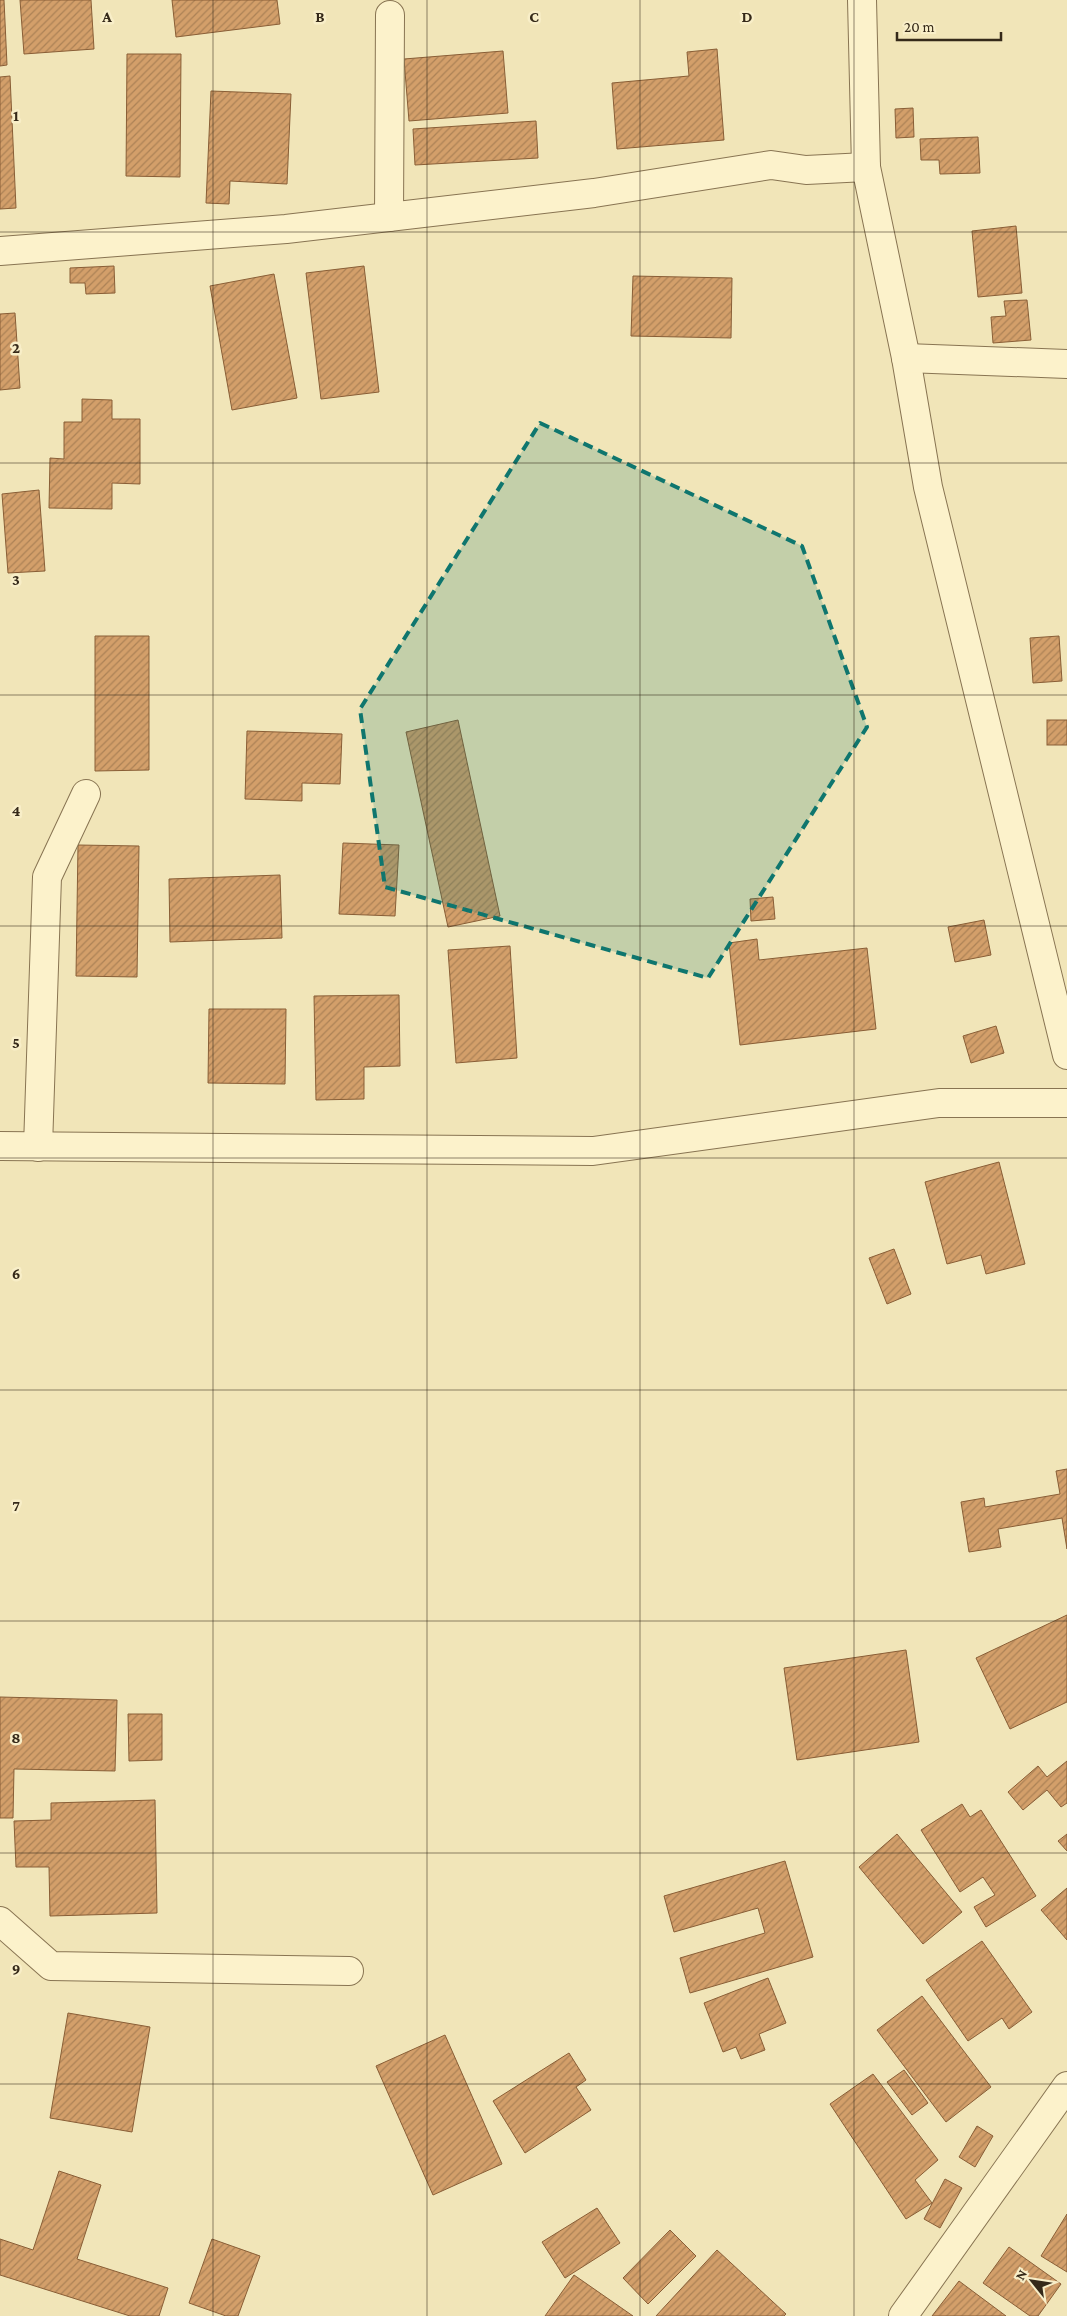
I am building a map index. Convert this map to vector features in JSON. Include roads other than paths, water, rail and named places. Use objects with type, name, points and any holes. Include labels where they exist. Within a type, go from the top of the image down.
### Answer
[{"type":"street","points":[[862,0],[866,167],[906,358],[928,488],[1067,1055]]},
{"type":"street","points":[[389,217],[390,15]]},
{"type":"street","points":[[0,251],[286,228],[389,217],[594,193],[771,165],[806,170],[866,167]]},
{"type":"street","points":[[906,358],[1067,364]]},
{"type":"street","points":[[38,1147],[47,876],[86,794]]},
{"type":"street","points":[[0,1146],[593,1151],[939,1103],[1067,1103]]},
{"type":"street","points":[[0,1921],[51,1966],[349,1971]]},
{"type":"street","points":[[903,2316],[1067,2086]]}]
